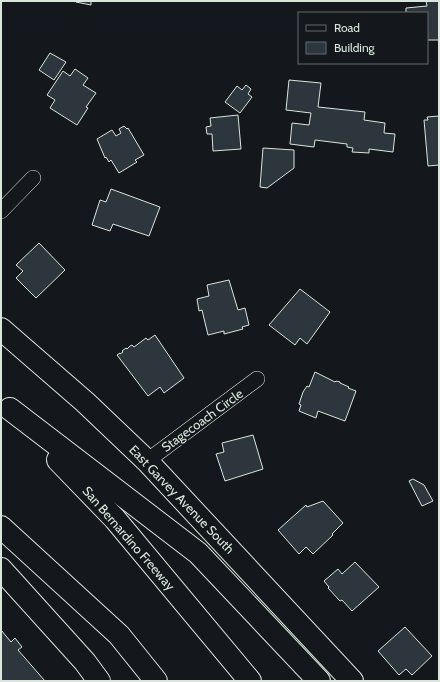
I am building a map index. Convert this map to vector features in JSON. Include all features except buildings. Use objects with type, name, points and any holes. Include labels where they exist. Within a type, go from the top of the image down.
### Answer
[{"type":"main road","name":"East Garvey Avenue South","points":[[1,329],[74,392],[147,461],[352,681]]},
{"type":"main road","name":"San Bernardino Freeway","points":[[5,406],[115,519],[250,681]]},
{"type":"main road","points":[[5,406],[198,553],[319,681]]},
{"type":"main road","points":[[1,526],[119,635],[156,681]]},
{"type":"main road","points":[[1,569],[85,662],[99,681]]},
{"type":"street","points":[[1,211],[33,178]]},
{"type":"street","name":"Stagecoach Circle","points":[[147,461],[257,380]]}]
